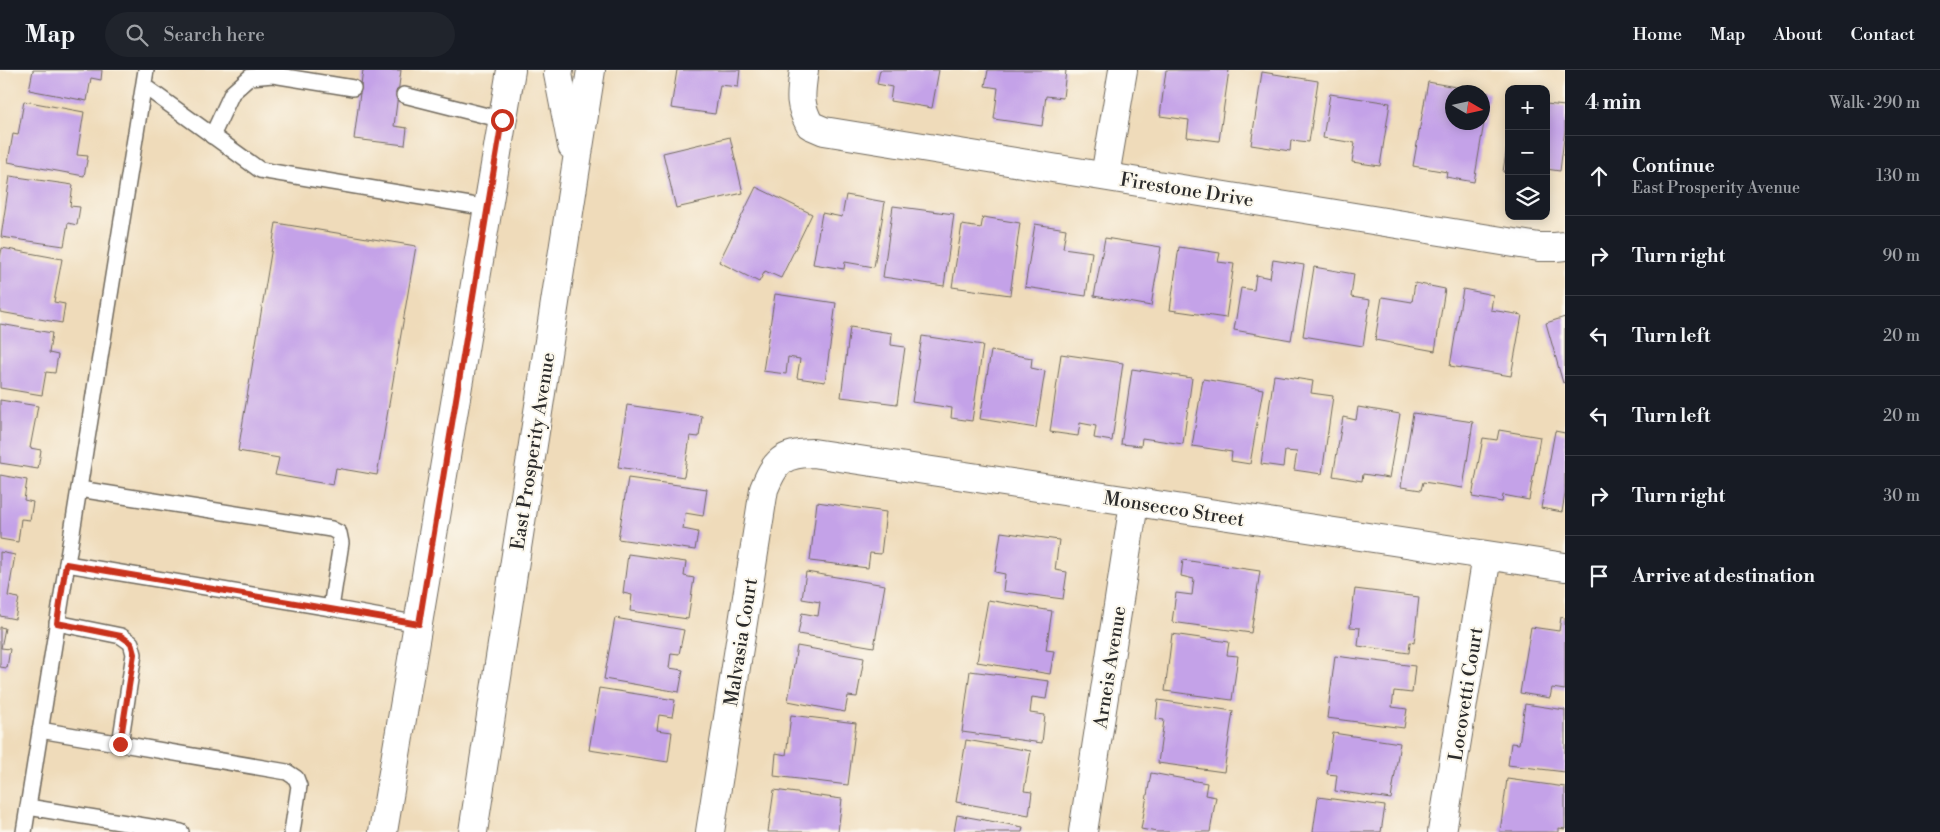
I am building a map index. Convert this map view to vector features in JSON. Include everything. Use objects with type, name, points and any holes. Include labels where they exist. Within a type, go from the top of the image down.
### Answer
[{"type":"street","points":[[383,832],[511,70]]},
{"type":"street","points":[[559,70],[558,74],[576,164]]},
{"type":"street","name":"East Prosperity Avenue","points":[[473,832],[591,70]]},
{"type":"street","name":"Firestone Drive","points":[[804,70],[800,96],[802,110],[810,126],[824,131],[1539,247],[1555,248],[1565,246]]},
{"type":"street","points":[[1105,176],[1123,70]]},
{"type":"street","name":"Monsecco Street","points":[[783,458],[798,453],[813,453],[1565,567]]},
{"type":"street","name":"Malvasia Court","points":[[710,832],[764,489],[772,470],[783,458]]},
{"type":"street","name":"Arneis Avenue","points":[[1083,832],[1134,502]]},
{"type":"street","name":"Locovetti Court","points":[[1442,832],[1487,556]]},
{"type":"lane","points":[[24,832],[146,70]]},
{"type":"lane","points":[[212,136],[232,93],[250,77],[273,75],[353,88]]},
{"type":"lane","points":[[144,86],[260,170],[488,208]]},
{"type":"lane","points":[[404,95],[502,120]]},
{"type":"lane","points":[[79,489],[331,528],[339,533],[341,543],[331,608]]},
{"type":"lane","points":[[66,564],[419,624]]},
{"type":"lane","points":[[57,623],[121,636],[131,643],[134,654],[120,744]]},
{"type":"lane","points":[[40,730],[287,772],[296,778],[299,786],[292,832]]},
{"type":"lane","points":[[28,807],[114,827],[181,832]]},
{"type":"building","points":[[33,70],[102,70],[101,80],[91,78],[87,101],[29,90]]},
{"type":"building","points":[[363,70],[401,70],[394,126],[407,128],[405,145],[354,139]]},
{"type":"building","points":[[677,70],[740,70],[738,87],[720,85],[715,114],[671,108]]},
{"type":"building","points":[[880,70],[939,70],[932,108],[890,101],[892,87],[877,84]]},
{"type":"building","points":[[988,70],[1066,70],[1063,98],[1046,96],[1042,126],[994,119],[998,88],[985,86]]},
{"type":"building","points":[[1166,70],[1229,70],[1219,141],[1187,137],[1189,120],[1160,116]]},
{"type":"building","points":[[1262,72],[1318,81],[1309,142],[1291,140],[1290,151],[1251,145]]},
{"type":"building","points":[[1428,82],[1445,85],[1445,130],[1483,130],[1474,182],[1446,177],[1447,172],[1413,166]]},
{"type":"building","points":[[1330,94],[1390,103],[1380,166],[1352,162],[1355,143],[1323,138]]},
{"type":"building","points":[[24,101],[84,112],[77,155],[88,156],[84,176],[8,162],[13,134],[18,135]]},
{"type":"building","points":[[1550,104],[1565,106],[1565,130],[1560,171],[1550,170]]},
{"type":"building","points":[[730,137],[743,193],[676,208],[663,153]]},
{"type":"building","points":[[10,176],[73,185],[70,206],[80,207],[77,225],[68,223],[64,246],[1,237]]},
{"type":"building","points":[[756,187],[812,214],[781,278],[765,271],[759,282],[719,262]]},
{"type":"building","points":[[846,195],[885,202],[874,267],[845,262],[844,269],[813,264],[822,213],[842,217]]},
{"type":"building","points":[[893,206],[954,214],[944,286],[883,277]]},
{"type":"building","points":[[983,217],[1020,223],[1010,295],[952,287],[962,225],[981,228]]},
{"type":"building","points":[[276,223],[416,246],[377,475],[336,468],[333,485],[275,475],[279,458],[238,451]]},
{"type":"building","points":[[1035,224],[1066,229],[1063,248],[1092,252],[1086,296],[1025,287]]},
{"type":"building","points":[[1105,238],[1161,247],[1151,306],[1094,296]]},
{"type":"building","points":[[1179,247],[1220,253],[1218,262],[1234,264],[1226,318],[1170,310]]},
{"type":"building","points":[[2,248],[62,259],[54,302],[65,304],[62,323],[0,312],[0,258]]},
{"type":"building","points":[[1273,260],[1304,265],[1291,340],[1234,330],[1241,288],[1254,290],[1256,275],[1270,278]]},
{"type":"building","points":[[1314,267],[1354,274],[1351,297],[1370,300],[1363,346],[1303,336]]},
{"type":"building","points":[[1415,283],[1445,289],[1435,351],[1375,340],[1382,297],[1412,302]]},
{"type":"building","points":[[1463,289],[1493,295],[1491,310],[1522,315],[1511,376],[1450,366]]},
{"type":"building","points":[[775,294],[836,303],[825,382],[797,378],[800,359],[788,357],[786,374],[763,371]]},
{"type":"building","points":[[1565,317],[1565,382],[1563,383],[1546,323]]},
{"type":"building","points":[[0,324],[52,333],[49,353],[58,355],[55,373],[46,372],[42,395],[0,388]]},
{"type":"building","points":[[850,327],[892,333],[891,345],[905,347],[897,404],[841,397]]},
{"type":"building","points":[[922,336],[983,345],[972,421],[951,418],[952,408],[912,402]]},
{"type":"building","points":[[991,351],[1032,358],[1031,368],[1045,371],[1036,428],[980,419]]},
{"type":"building","points":[[1061,354],[1123,363],[1112,441],[1094,438],[1096,426],[1080,423],[1078,436],[1050,432]]},
{"type":"building","points":[[1132,369],[1192,378],[1183,444],[1142,438],[1141,446],[1121,444]]},
{"type":"building","points":[[1274,375],[1313,381],[1311,393],[1333,396],[1322,474],[1294,470],[1297,452],[1285,451],[1283,467],[1261,464]]},
{"type":"building","points":[[1203,379],[1263,389],[1250,464],[1231,461],[1232,452],[1192,446]]},
{"type":"building","points":[[0,400],[38,406],[30,448],[41,450],[38,469],[0,463]]},
{"type":"building","points":[[627,405],[702,416],[699,437],[690,436],[684,477],[618,467]]},
{"type":"building","points":[[1358,407],[1400,414],[1389,478],[1363,474],[1362,481],[1333,476],[1343,417],[1356,420]]},
{"type":"building","points":[[1413,413],[1473,422],[1463,488],[1423,482],[1421,490],[1401,487]]},
{"type":"building","points":[[1499,430],[1540,437],[1529,500],[1503,495],[1502,502],[1472,497],[1483,438],[1497,440]]},
{"type":"building","points":[[1555,431],[1565,433],[1565,494],[1562,512],[1541,508]]},
{"type":"building","points":[[0,475],[27,480],[24,500],[33,502],[30,520],[21,519],[18,542],[0,539]]},
{"type":"building","points":[[628,478],[707,489],[703,516],[685,513],[683,529],[698,532],[695,550],[618,539]]},
{"type":"building","points":[[817,502],[886,512],[881,554],[870,553],[868,568],[810,561]]},
{"type":"building","points":[[1001,532],[1059,540],[1055,570],[1067,572],[1063,599],[1003,591],[1005,574],[995,572]]},
{"type":"building","points":[[0,552],[15,555],[8,596],[19,598],[15,619],[0,616]]},
{"type":"building","points":[[628,554],[686,562],[684,576],[694,578],[688,619],[630,611],[632,595],[623,593]]},
{"type":"building","points":[[1183,560],[1260,571],[1251,633],[1172,622],[1176,593],[1192,595],[1194,579],[1181,576]]},
{"type":"building","points":[[806,572],[885,585],[874,647],[798,634],[802,613],[818,616],[820,602],[802,599]]},
{"type":"building","points":[[1355,589],[1419,597],[1414,643],[1410,642],[1409,653],[1358,646],[1360,628],[1350,627]]},
{"type":"building","points":[[988,600],[1052,611],[1046,650],[1054,651],[1050,674],[977,662]]},
{"type":"building","points":[[1561,617],[1565,618],[1565,690],[1552,688],[1550,698],[1520,693],[1531,627],[1559,631]]},
{"type":"building","points":[[615,618],[684,630],[679,654],[671,653],[669,668],[683,670],[679,692],[604,679]]},
{"type":"building","points":[[0,627],[5,628],[1,648],[10,649],[7,668],[0,667]]},
{"type":"building","points":[[1172,634],[1229,642],[1227,655],[1238,656],[1232,700],[1165,691]]},
{"type":"building","points":[[797,646],[864,658],[857,697],[848,696],[845,712],[788,701]]},
{"type":"building","points":[[1335,656],[1415,666],[1412,693],[1394,691],[1392,707],[1407,709],[1404,728],[1327,718]]},
{"type":"building","points":[[970,671],[1049,681],[1046,699],[1032,697],[1030,713],[1045,715],[1042,743],[962,732]]},
{"type":"building","points":[[599,688],[675,700],[672,717],[659,715],[657,730],[672,732],[668,762],[589,750]]},
{"type":"building","points":[[1158,700],[1233,711],[1224,772],[1158,763],[1164,720],[1156,719]]},
{"type":"building","points":[[1525,704],[1565,710],[1565,772],[1508,765],[1511,743],[1519,744]]},
{"type":"building","points":[[791,715],[856,723],[848,785],[774,776],[776,753],[786,755]]},
{"type":"building","points":[[1333,733],[1400,743],[1391,799],[1335,791],[1337,775],[1327,774]]},
{"type":"building","points":[[966,740],[1031,751],[1024,791],[1032,792],[1029,815],[956,802]]},
{"type":"building","points":[[1151,773],[1207,783],[1205,795],[1216,797],[1210,832],[1157,832],[1141,829]]},
{"type":"building","points":[[1507,779],[1565,787],[1565,829],[1559,828],[1559,832],[1500,832]]},
{"type":"building","points":[[774,790],[842,799],[838,832],[768,832]]},
{"type":"building","points":[[1318,797],[1385,806],[1381,832],[1313,832]]},
{"type":"building","points":[[957,815],[1023,827],[1022,832],[954,832]]},
{"type":"route","points":[[120,744],[134,654],[131,643],[121,636],[57,623],[66,564],[419,624],[502,120]]}]
